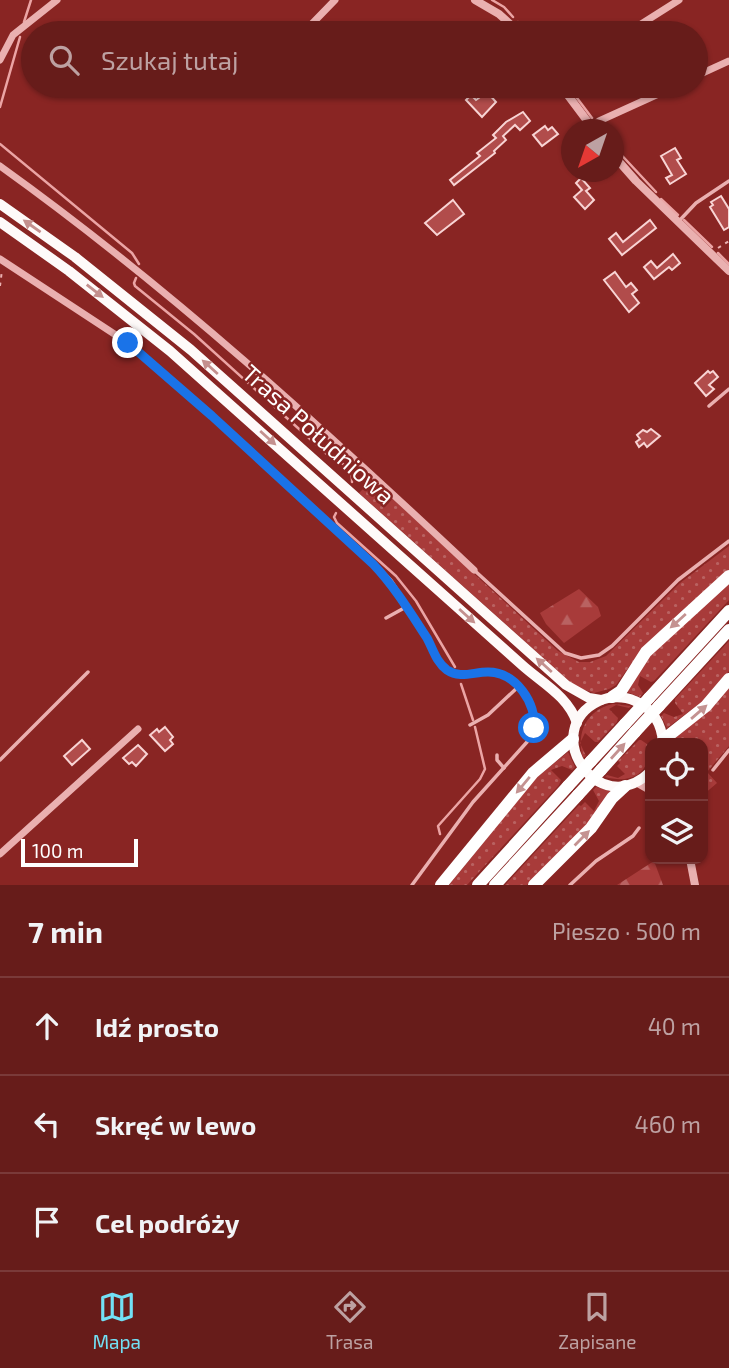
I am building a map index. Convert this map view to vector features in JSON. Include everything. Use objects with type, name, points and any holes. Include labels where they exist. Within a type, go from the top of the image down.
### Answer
[{"type":"highway","name":"Trasa Południowa","points":[[0,204],[85,265],[191,350],[566,685],[582,695],[635,700],[649,709],[659,723],[662,738]]},
{"type":"highway","name":"Trasa Południowa","points":[[0,222],[69,271],[170,351],[522,665],[560,695],[578,723]]},
{"type":"highway","points":[[631,784],[604,784],[586,773],[575,755],[573,739],[578,723],[587,709],[621,691],[646,652],[729,576]]},
{"type":"highway","points":[[478,885],[573,790],[654,702],[729,611]]},
{"type":"highway","points":[[654,702],[729,630]]},
{"type":"highway","points":[[667,738],[706,706],[729,679]]},
{"type":"highway","points":[[441,885],[533,773],[573,739]]},
{"type":"highway","points":[[534,885],[591,828],[612,798],[645,775]]},
{"type":"highway","points":[[495,885],[573,790]]},
{"type":"street","points":[[31,21],[57,0]]},
{"type":"street","points":[[315,21],[335,0]]},
{"type":"street","points":[[475,0],[499,13],[507,21]]},
{"type":"street","points":[[646,21],[679,0]]},
{"type":"street","points":[[0,60],[13,35],[21,29]]},
{"type":"street","points":[[708,71],[729,61]]},
{"type":"street","points":[[570,98],[586,119]]},
{"type":"street","points":[[603,119],[650,98]]},
{"type":"street","points":[[0,166],[126,260],[176,301],[290,400],[474,570]]},
{"type":"street","points":[[624,167],[729,271]]},
{"type":"street","points":[[3,260],[139,352],[373,564],[390,582],[406,607]]},
{"type":"street","points":[[0,854],[138,729]]},
{"type":"street","points":[[631,784],[645,788]]},
{"type":"street","points":[[691,864],[695,885]]},
{"type":"lane","points":[[678,222],[696,203],[729,181]]},
{"type":"lane","points":[[709,406],[729,389]]},
{"type":"lane","points":[[474,570],[565,653],[581,659],[593,658],[612,646],[678,580],[729,541]]},
{"type":"lane","points":[[386,618],[406,607],[440,664],[450,672],[465,676],[499,673],[518,687],[530,701],[534,711],[534,728],[527,742],[473,802],[412,885]]},
{"type":"lane","points":[[0,760],[88,672]]},
{"type":"lane","points":[[470,725],[488,715],[518,687]]},
{"type":"lane","points":[[713,770],[729,750]]},
{"type":"lane","points":[[497,755],[497,760],[504,768]]},
{"type":"lane","points":[[570,885],[596,861],[633,836],[639,828]]},
{"type":"path","points":[[711,254],[729,241]]},
{"type":"path","points":[[0,286],[3,260]]},
{"type":"green space","points":[[372,480],[558,651],[579,662],[590,662],[606,656],[680,583],[729,546],[729,571],[631,664],[616,685],[594,693],[576,687],[359,493]]},
{"type":"green space","points":[[729,581],[729,600],[654,681],[640,676],[638,685],[643,693],[640,697],[627,692],[653,652]]},
{"type":"green space","points":[[579,589],[598,607],[601,616],[564,643],[546,624],[540,613]]},
{"type":"green space","points":[[729,641],[729,671],[708,697],[667,728],[661,716],[664,713],[674,717],[683,714],[675,699]]},
{"type":"green space","points":[[729,686],[729,746],[708,771],[708,738],[675,738]]},
{"type":"green space","points":[[613,704],[631,706],[629,708],[616,705],[609,709],[618,718],[617,722],[598,742],[585,733],[581,741],[585,724],[596,711]]},
{"type":"green space","points":[[639,740],[645,743],[645,767],[637,775],[623,779],[605,777],[607,775],[618,778],[625,774],[617,766],[620,763],[618,761]]},
{"type":"green space","points":[[568,752],[575,767],[572,770],[562,766],[551,770],[561,780],[559,785],[467,885],[449,885],[536,778]]},
{"type":"green space","points":[[708,773],[717,783],[708,791]]},
{"type":"green space","points":[[596,787],[610,791],[596,816],[527,885],[505,885],[579,805],[585,802],[594,811],[599,801],[593,790]]},
{"type":"green space","points":[[649,864],[655,864],[663,885],[617,885]]},
{"type":"building","points":[[492,98],[496,102],[482,117],[466,100]]},
{"type":"building","points":[[523,112],[530,121],[520,130],[515,125],[503,136],[506,140],[495,153],[454,185],[450,180],[480,156],[477,153],[496,138],[493,135],[506,122]]},
{"type":"building","points":[[545,126],[548,130],[552,127],[558,134],[542,146],[533,135]]},
{"type":"building","points":[[675,148],[681,158],[677,160],[686,174],[670,184],[666,178],[672,175],[661,156]]},
{"type":"building","points":[[585,182],[590,188],[586,191],[594,200],[585,209],[574,197],[582,190],[576,183]]},
{"type":"building","points":[[721,196],[729,209],[729,227],[724,230],[710,207],[713,205],[711,202]]},
{"type":"building","points":[[453,200],[464,214],[437,235],[425,223]]},
{"type":"building","points":[[650,220],[656,228],[622,255],[609,239],[616,233],[623,242]]},
{"type":"building","points":[[673,254],[680,263],[672,270],[669,267],[654,279],[644,267],[651,261],[657,268]]},
{"type":"building","points":[[615,272],[626,287],[631,283],[637,290],[632,294],[639,303],[629,312],[604,280]]},
{"type":"building","points":[[708,371],[713,371],[718,377],[709,385],[714,389],[706,396],[695,383]]},
{"type":"building","points":[[651,429],[660,436],[647,447],[644,443],[639,447],[636,442],[640,439],[637,435],[643,430],[647,432]]},
{"type":"building","points":[[165,727],[173,737],[170,740],[173,744],[165,751],[150,735]]},
{"type":"building","points":[[82,740],[90,749],[72,765],[64,756]]},
{"type":"building","points":[[138,745],[147,754],[136,766],[123,758]]},
{"type":"waterway","points":[[24,21],[31,0]]},
{"type":"waterway","points":[[492,0],[504,7],[513,17]]},
{"type":"waterway","points":[[0,107],[20,37]]},
{"type":"waterway","points":[[577,98],[592,118]]},
{"type":"waterway","points":[[0,144],[132,253],[139,264]]},
{"type":"waterway","points":[[624,158],[656,192]]},
{"type":"waterway","points":[[661,199],[678,215]]},
{"type":"waterway","points":[[684,220],[712,247]]},
{"type":"waterway","points":[[718,253],[729,264]]},
{"type":"waterway","points":[[136,278],[135,286],[194,334],[330,457],[346,466],[351,473],[352,482]]},
{"type":"waterway","points":[[336,513],[334,517],[337,523],[396,576],[416,601],[455,667]]},
{"type":"waterway","points":[[461,684],[473,720]]},
{"type":"waterway","points":[[440,834],[438,826],[480,779],[485,769],[475,727]]},
{"type":"route","points":[[128,343],[373,564],[390,582],[440,664],[450,672],[465,676],[499,673],[520,688],[534,711],[534,728]]}]
